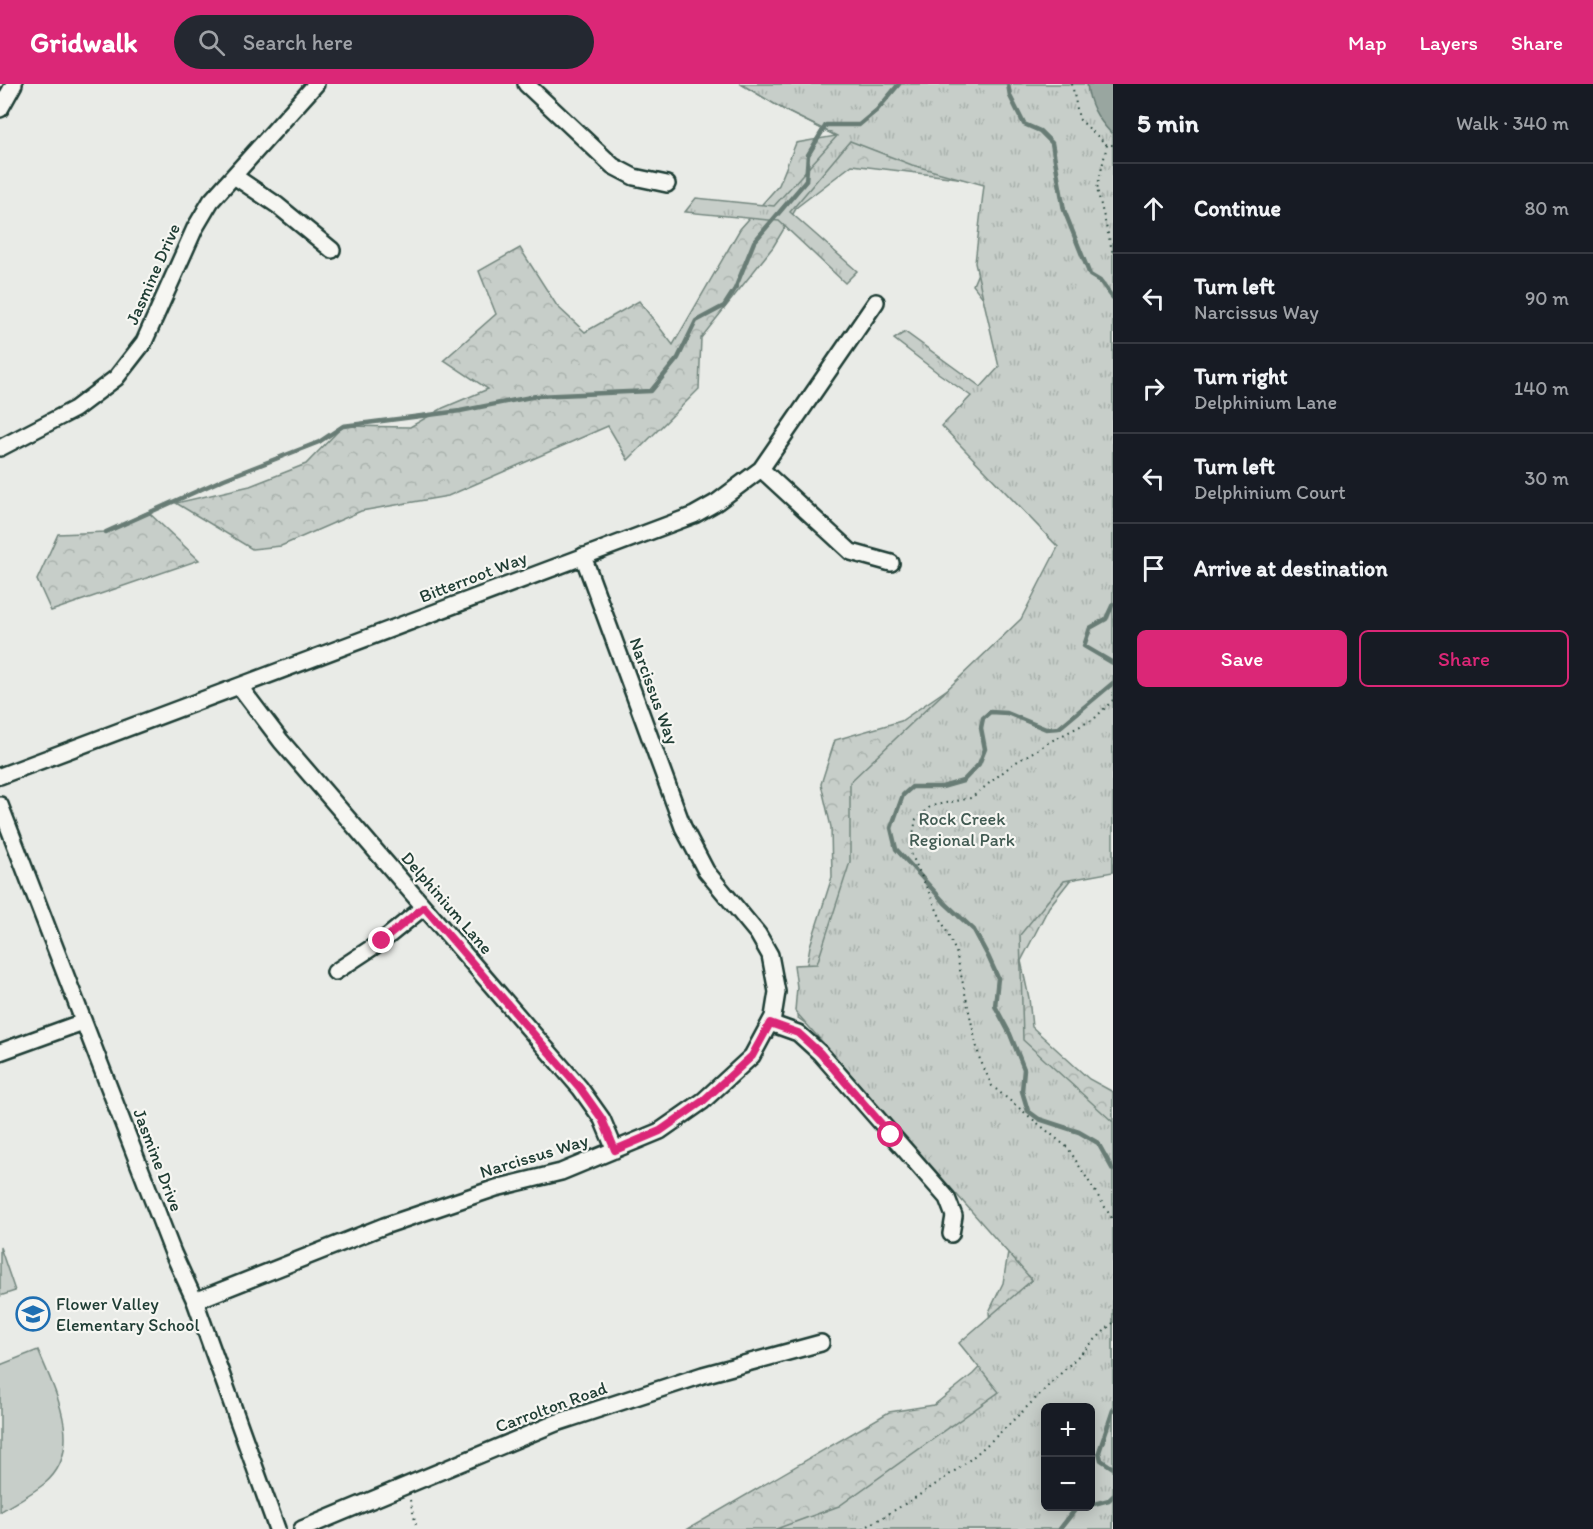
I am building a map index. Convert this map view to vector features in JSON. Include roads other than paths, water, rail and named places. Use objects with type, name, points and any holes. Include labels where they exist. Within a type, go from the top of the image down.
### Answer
[{"type":"street","points":[[0,109],[14,84]]},
{"type":"street","name":"Jasmine Drive","points":[[0,448],[75,409],[116,378],[144,342],[195,228],[211,201],[316,84]]},
{"type":"street","points":[[526,84],[613,166],[634,177],[667,184]]},
{"type":"street","points":[[234,176],[277,205],[332,250]]},
{"type":"street","name":"Bitterroot Way","points":[[0,776],[694,515],[717,502],[761,469],[876,302]]},
{"type":"street","points":[[761,469],[851,552],[891,563]]},
{"type":"street","name":"Narcissus Way","points":[[195,1300],[384,1226],[496,1188],[561,1172],[660,1131],[703,1101],[752,1056],[770,1023],[777,993],[770,956],[758,933],[706,871],[683,827],[583,556]]},
{"type":"street","name":"Delphinium Lane","points":[[240,687],[281,741],[580,1088],[602,1119],[615,1150]]},
{"type":"street","name":"Jasmine Drive","points":[[0,806],[173,1253],[195,1300],[278,1529]]},
{"type":"street","points":[[335,972],[382,941],[424,907]]},
{"type":"street","points":[[0,1052],[83,1022]]},
{"type":"street","points":[[770,1023],[798,1033],[820,1053],[947,1198],[954,1216],[951,1234]]},
{"type":"street","name":"Carrolton Road","points":[[302,1529],[556,1422],[703,1375],[820,1343]]},
{"type":"waterway","points":[[106,532],[224,479],[319,442],[343,426],[460,411],[536,396],[651,391],[678,358],[696,321],[724,306],[735,289],[754,242],[806,181],[808,155],[826,125],[859,125],[877,110],[899,84]]},
{"type":"waterway","points":[[1008,84],[1010,96],[1024,124],[1040,131],[1052,143],[1064,210],[1090,275],[1100,281],[1113,298]]},
{"type":"waterway","points":[[1113,604],[1106,619],[1090,628],[1084,646],[1113,663]]},
{"type":"waterway","points":[[1113,683],[1059,728],[1046,729],[1007,713],[990,712],[983,718],[981,728],[985,749],[979,764],[963,781],[942,787],[912,787],[903,795],[891,828],[896,849],[945,903],[974,930],[988,956],[998,978],[995,1006],[1010,1034],[1024,1069],[1022,1091],[1028,1111],[1039,1119],[1079,1132],[1098,1143],[1113,1170]]},
{"type":"waterway","points":[[1113,1410],[1099,1452],[1101,1460],[1113,1468]]},
{"type":"waterway","points":[[1095,1504],[1109,1500],[1113,1496]]},
{"type":"waterway","points":[[1060,1529],[1074,1511]]},
{"type":"place","name":"Flower Valley Elementary School","points":[[33,1314]]},
{"type":"park label","name":"Rock Creek Regional Park","points":[[962,829]]}]
